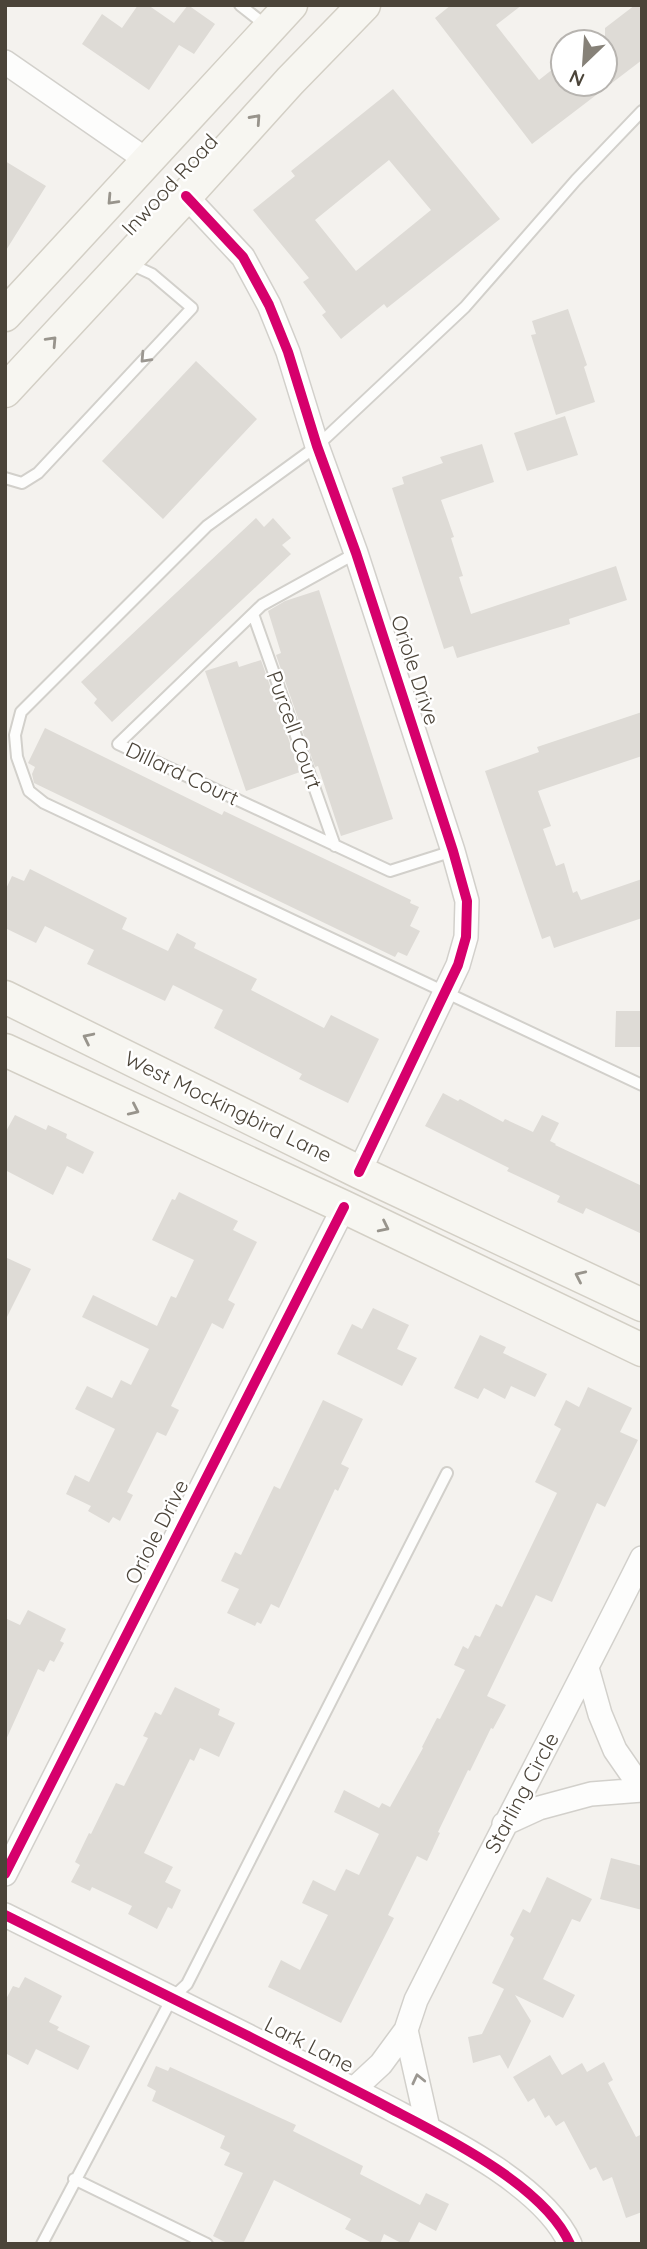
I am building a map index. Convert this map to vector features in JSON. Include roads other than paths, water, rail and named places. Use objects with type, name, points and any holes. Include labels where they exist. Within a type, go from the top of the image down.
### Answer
[{"type":"main road","name":"Inwood Road","points":[[5,315],[291,5]]},
{"type":"main road","name":"Inwood Road","points":[[5,391],[363,5]]},
{"type":"main road","points":[[148,161],[186,197]]},
{"type":"main road","name":"West Mockingbird Lane","points":[[5,997],[359,1172],[642,1305]]},
{"type":"main road","name":"West Mockingbird Lane","points":[[5,1050],[344,1207],[642,1350]]},
{"type":"main road","points":[[344,1207],[359,1172]]},
{"type":"street","points":[[5,62],[148,161]]},
{"type":"street","name":"Oriole Drive","points":[[186,197],[243,257],[269,305],[288,352],[453,850],[467,901],[466,937],[458,965],[359,1172]]},
{"type":"street","name":"Oriole Drive","points":[[5,1874],[344,1207]]},
{"type":"street","name":"Starling Circle","points":[[354,2089],[381,2064],[406,2030],[416,2000],[642,1558]]},
{"type":"street","points":[[505,1824],[539,1808],[591,1794],[642,1790],[615,1750],[600,1714],[587,1668]]},
{"type":"street","name":"Lark Lane","points":[[5,1914],[354,2089],[494,2166],[524,2189],[563,2229],[570,2244]]},
{"type":"street","points":[[406,2030],[428,2128]]},
{"type":"lane","points":[[240,5],[270,28]]},
{"type":"lane","points":[[642,111],[576,180],[465,307],[317,446],[207,526],[21,712],[15,735],[17,757],[29,790],[44,803],[642,1085]]},
{"type":"lane","points":[[5,478],[22,483],[38,473],[192,308],[152,274],[125,261]]},
{"type":"lane","name":"Dillard Court","points":[[356,553],[262,605],[118,744],[390,871],[453,850]]},
{"type":"lane","name":"Purcell Court","points":[[253,614],[335,846]]},
{"type":"lane","points":[[42,2244],[172,1998],[187,1984],[447,1474]]},
{"type":"lane","points":[[74,2179],[207,2244]]}]
